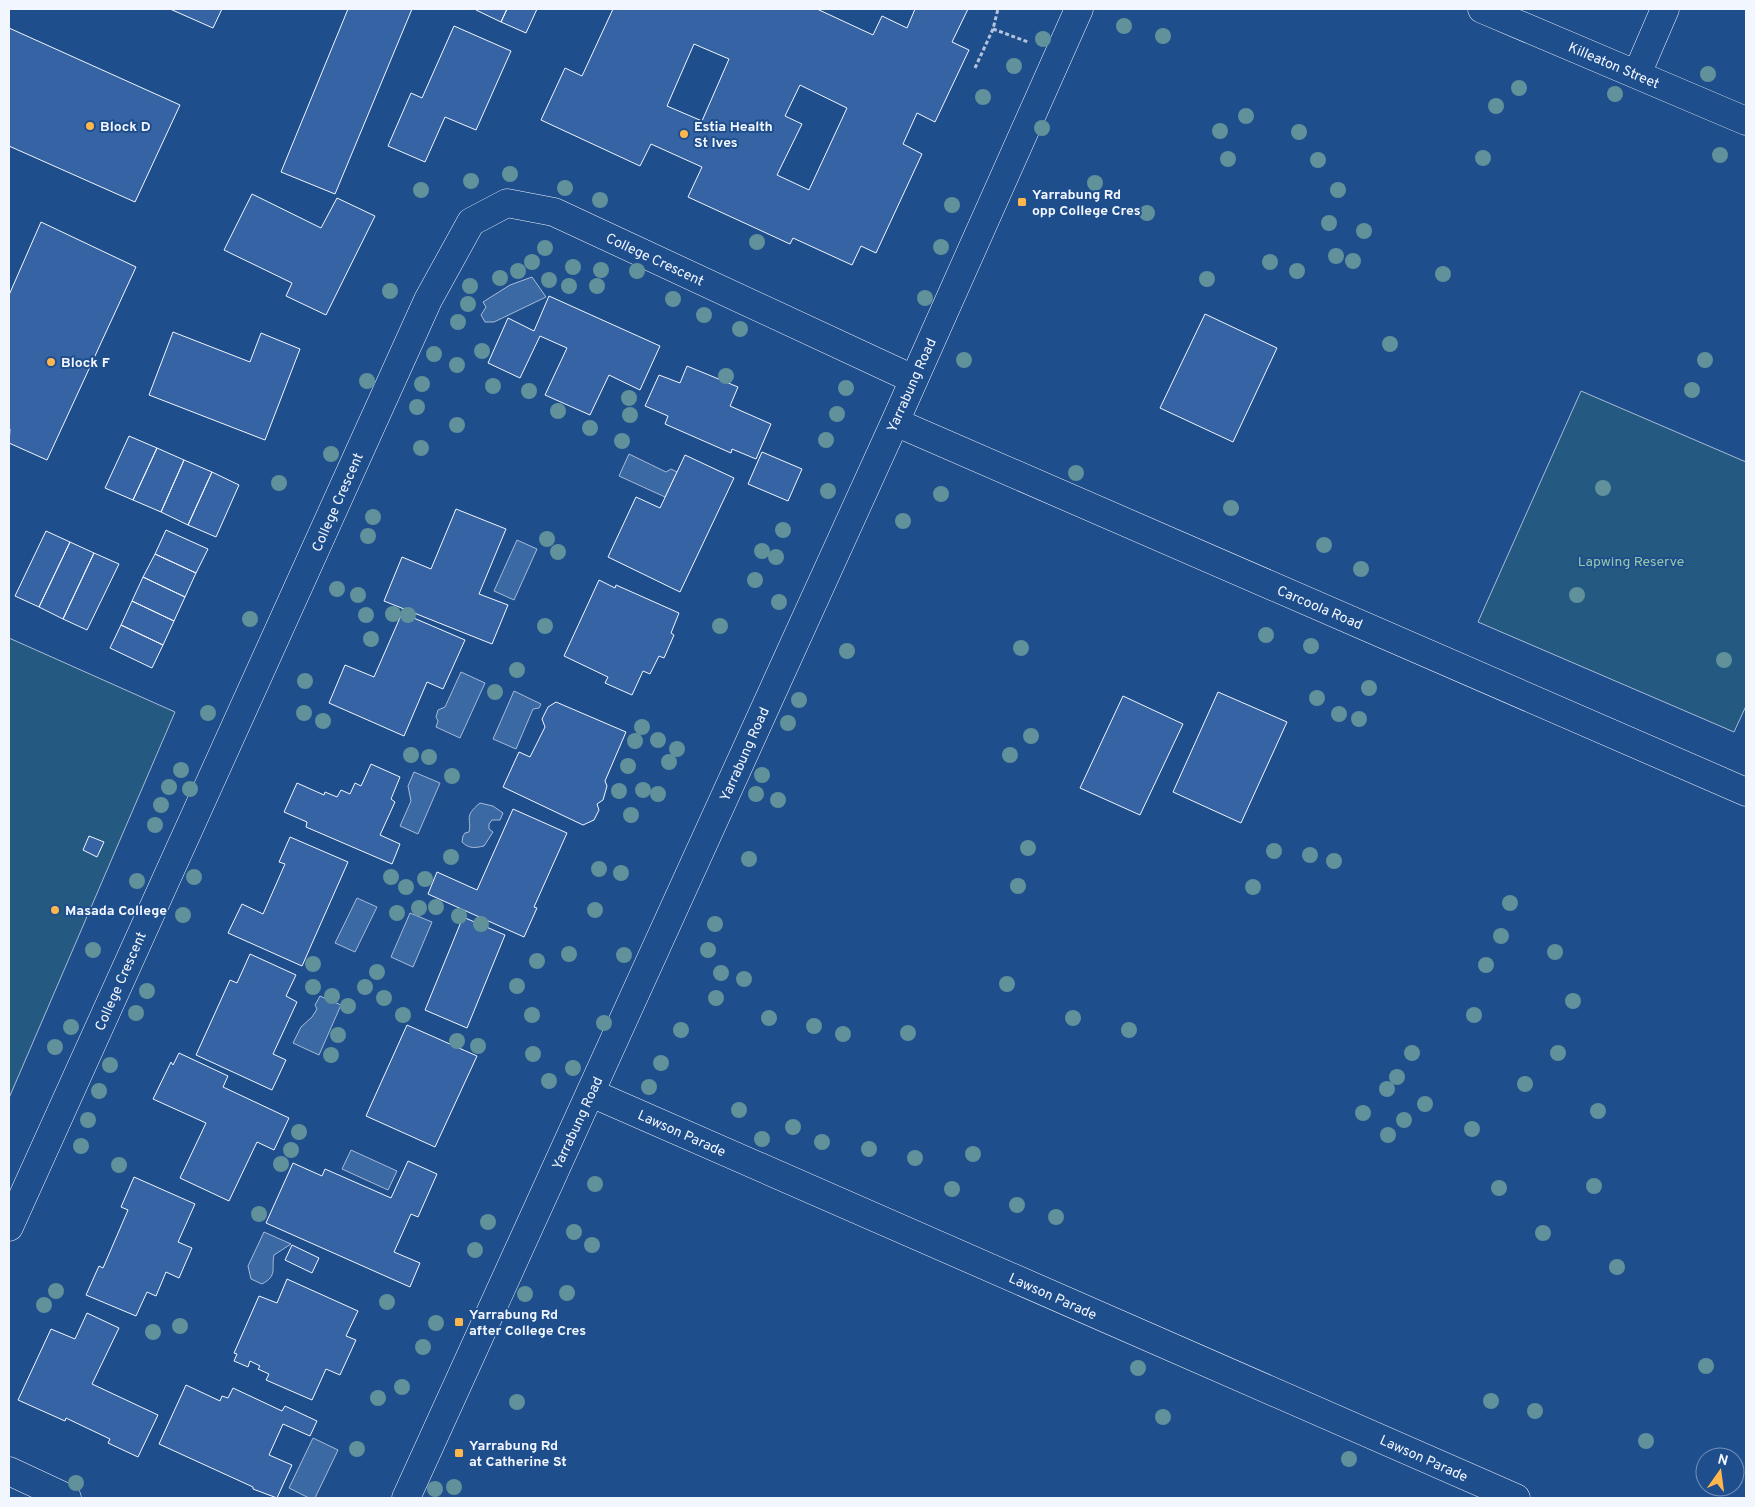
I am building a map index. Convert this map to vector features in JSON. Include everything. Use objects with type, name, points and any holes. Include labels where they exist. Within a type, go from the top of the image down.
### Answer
[{"type":"street","name":"Yarrabung Road","points":[[406,1498],[895,422],[1079,9]]},
{"type":"street","name":"Killeaton Street","points":[[1482,9],[1746,121]]},
{"type":"street","points":[[1637,74],[1665,9]]},
{"type":"street","name":"College Crescent","points":[[9,1227],[428,300],[471,222],[507,203],[554,212],[913,379]]},
{"type":"street","name":"Carcoola Road","points":[[895,422],[1746,792]]},
{"type":"street","name":"Lawson Parade","points":[[591,1093],[1516,1498]]},
{"type":"street","points":[[9,1471],[67,1498]]},
{"type":"path","points":[[975,68],[993,29],[998,9]]},
{"type":"path","points":[[993,29],[1028,42]]},
{"type":"green space","name":"Lapwing Reserve","points":[[1581,391],[1746,462],[1746,706],[1734,732],[1478,622]]},
{"type":"green space","name":"Masada College","points":[[9,638],[175,712],[9,1098]]},
{"type":"shaded area","points":[[532,277],[546,297],[494,322],[485,322],[481,315],[486,307],[483,302],[510,285]]},
{"type":"shaded area","points":[[629,454],[666,472],[671,469],[677,472],[665,497],[619,476]]},
{"type":"shaded area","points":[[517,540],[537,549],[514,600],[494,591]]},
{"type":"shaded area","points":[[461,672],[485,683],[460,738],[436,727],[438,721],[436,717],[438,710],[445,707]]},
{"type":"shaded area","points":[[514,691],[541,704],[539,708],[533,709],[516,749],[493,739]]},
{"type":"shaded area","points":[[414,772],[440,783],[418,834],[400,826],[411,801],[408,786]]},
{"type":"shaded area","points":[[480,803],[493,806],[503,813],[500,820],[492,820],[489,824],[489,829],[493,832],[484,846],[470,847],[462,842],[463,836],[469,832],[470,815]]},
{"type":"shaded area","points":[[357,898],[377,907],[355,952],[335,943]]},
{"type":"shaded area","points":[[410,913],[432,922],[413,967],[391,957]]},
{"type":"shaded area","points":[[320,996],[341,1005],[319,1055],[293,1043],[301,1027],[312,1017],[317,1009],[315,1005]]},
{"type":"shaded area","points":[[351,1150],[397,1171],[388,1190],[342,1169]]},
{"type":"shaded area","points":[[264,1232],[291,1244],[274,1255],[272,1275],[262,1284],[251,1279],[248,1266]]},
{"type":"shaded area","points":[[313,1438],[338,1450],[315,1498],[309,1498],[289,1488]]},
{"type":"building","points":[[170,9],[222,9],[213,28]]},
{"type":"building","points":[[348,9],[412,9],[335,194],[281,172]]},
{"type":"building","points":[[476,9],[507,9],[501,22]]},
{"type":"building","points":[[507,9],[537,9],[526,33],[501,22]]},
{"type":"building","name":"Estia Health St Ives","points":[[613,9],[817,9],[873,35],[882,16],[907,28],[915,9],[968,9],[952,42],[969,50],[935,122],[917,113],[903,144],[922,154],[876,253],[861,246],[852,265],[793,238],[790,244],[688,197],[702,167],[651,144],[640,166],[541,120],[565,68],[582,76]],"holes":[[[694,44],[729,59],[702,121],[667,106]],[[800,85],[847,108],[809,190],[777,175],[802,124],[785,116]]]},
{"type":"building","points":[[454,26],[511,51],[476,130],[445,117],[425,162],[388,146],[411,93],[422,98]]},
{"type":"building","name":"Block D","points":[[9,28],[180,105],[135,202],[9,146]]},
{"type":"building","points":[[252,194],[321,228],[337,198],[375,216],[326,315],[286,296],[292,283],[224,250]]},
{"type":"building","name":"Block F","points":[[41,222],[136,267],[47,460],[9,443],[9,295]]},
{"type":"building","points":[[549,296],[660,346],[640,390],[609,375],[590,415],[545,395],[567,348],[540,336],[520,378],[488,363],[508,318],[534,331]]},
{"type":"building","points":[[1205,314],[1277,348],[1233,442],[1160,408]]},
{"type":"building","points":[[173,332],[250,362],[261,333],[300,349],[265,440],[149,395]]},
{"type":"building","points":[[687,366],[738,387],[730,406],[771,424],[756,459],[732,449],[731,453],[665,424],[668,416],[645,406],[659,375],[680,383]]},
{"type":"building","points":[[129,436],[157,448],[133,500],[105,488]]},
{"type":"building","points":[[157,448],[184,460],[161,512],[133,500]]},
{"type":"building","points":[[762,452],[802,469],[788,501],[748,484]]},
{"type":"building","points":[[685,455],[734,478],[680,592],[608,557],[636,497],[660,508]]},
{"type":"building","points":[[184,460],[212,472],[188,525],[161,512]]},
{"type":"building","points":[[212,472],[239,485],[216,537],[188,525]]},
{"type":"building","points":[[456,509],[506,529],[479,594],[508,605],[492,644],[384,601],[402,557],[431,569]]},
{"type":"building","points":[[166,530],[208,549],[196,573],[155,554]]},
{"type":"building","points":[[46,531],[70,542],[39,607],[15,596]]},
{"type":"building","points":[[70,542],[94,553],[63,619],[39,607]]},
{"type":"building","points":[[94,553],[119,564],[87,630],[63,619]]},
{"type":"building","points":[[155,554],[196,573],[185,597],[143,577]]},
{"type":"building","points":[[143,577],[185,597],[174,621],[132,601]]},
{"type":"building","points":[[599,580],[615,588],[616,585],[679,613],[671,633],[674,635],[664,658],[659,656],[650,674],[643,671],[632,695],[605,683],[608,677],[564,656]]},
{"type":"building","points":[[132,601],[174,621],[163,645],[121,625]]},
{"type":"building","points":[[402,613],[465,640],[443,689],[427,682],[404,736],[329,703],[345,665],[374,677]]},
{"type":"building","points":[[121,625],[163,645],[152,668],[110,648]]},
{"type":"building","points":[[1218,692],[1287,722],[1241,823],[1173,792]]},
{"type":"building","points":[[1123,696],[1183,724],[1140,815],[1080,788]]},
{"type":"building","points":[[556,702],[626,732],[605,781],[607,786],[603,800],[597,804],[599,810],[594,820],[583,825],[503,787],[519,752],[530,757],[545,727],[542,719],[548,707]]},
{"type":"building","points":[[371,764],[400,777],[391,799],[395,802],[380,835],[400,844],[392,864],[306,827],[307,822],[284,812],[297,783],[324,795],[325,792],[337,797],[341,790],[350,794],[355,783],[361,786]]},
{"type":"building","points":[[513,809],[567,833],[534,907],[537,908],[524,937],[428,894],[437,872],[477,890]]},
{"type":"building","points":[[89,836],[104,842],[97,857],[83,850]]},
{"type":"building","points":[[290,837],[348,862],[302,966],[228,933],[242,904],[263,914],[285,864],[279,862]]},
{"type":"building","points":[[463,917],[505,935],[467,1028],[425,1010]]},
{"type":"building","points":[[250,954],[296,975],[286,996],[297,1002],[273,1054],[286,1060],[272,1090],[196,1055],[230,980],[237,983]]},
{"type":"building","points":[[407,1025],[477,1056],[435,1147],[366,1116]]},
{"type":"building","points":[[179,1053],[228,1076],[223,1087],[289,1118],[274,1150],[257,1142],[229,1201],[180,1178],[206,1123],[153,1099],[171,1062],[173,1065]]},
{"type":"building","points":[[408,1161],[437,1174],[418,1217],[411,1214],[394,1252],[420,1263],[410,1287],[266,1223],[293,1163],[322,1176],[325,1169],[391,1198]]},
{"type":"building","points":[[134,1177],[195,1204],[178,1242],[192,1248],[179,1278],[166,1272],[156,1296],[147,1292],[136,1316],[86,1295],[99,1266],[103,1268],[128,1210],[121,1207]]},
{"type":"building","points":[[292,1245],[319,1258],[312,1273],[285,1260]]},
{"type":"building","points":[[287,1279],[358,1311],[346,1336],[356,1340],[340,1375],[326,1369],[312,1400],[266,1380],[269,1374],[258,1369],[260,1366],[250,1361],[248,1367],[234,1361],[237,1354],[234,1353],[259,1296],[277,1303]]},
{"type":"building","points":[[87,1313],[119,1328],[92,1384],[158,1415],[138,1457],[108,1443],[110,1439],[66,1418],[65,1421],[18,1400],[51,1329],[75,1339]]},
{"type":"building","points":[[186,1385],[220,1401],[222,1396],[228,1398],[233,1388],[282,1411],[285,1406],[317,1421],[310,1436],[283,1424],[269,1455],[292,1465],[277,1498],[253,1489],[253,1487],[159,1444]]},
{"type":"place","name":"Block D","points":[[90,126]]},
{"type":"place","name":"Estia Health St Ives","points":[[684,134]]},
{"type":"place","name":"Yarrabung Rd opp College Cres","points":[[1022,202]]},
{"type":"place","name":"Block F","points":[[51,362]]},
{"type":"place","name":"Masada College","points":[[55,910]]},
{"type":"place","name":"Yarrabung Rd after College Cres","points":[[459,1322]]},
{"type":"place","name":"Yarrabung Rd at Catherine St","points":[[459,1453]]}]
